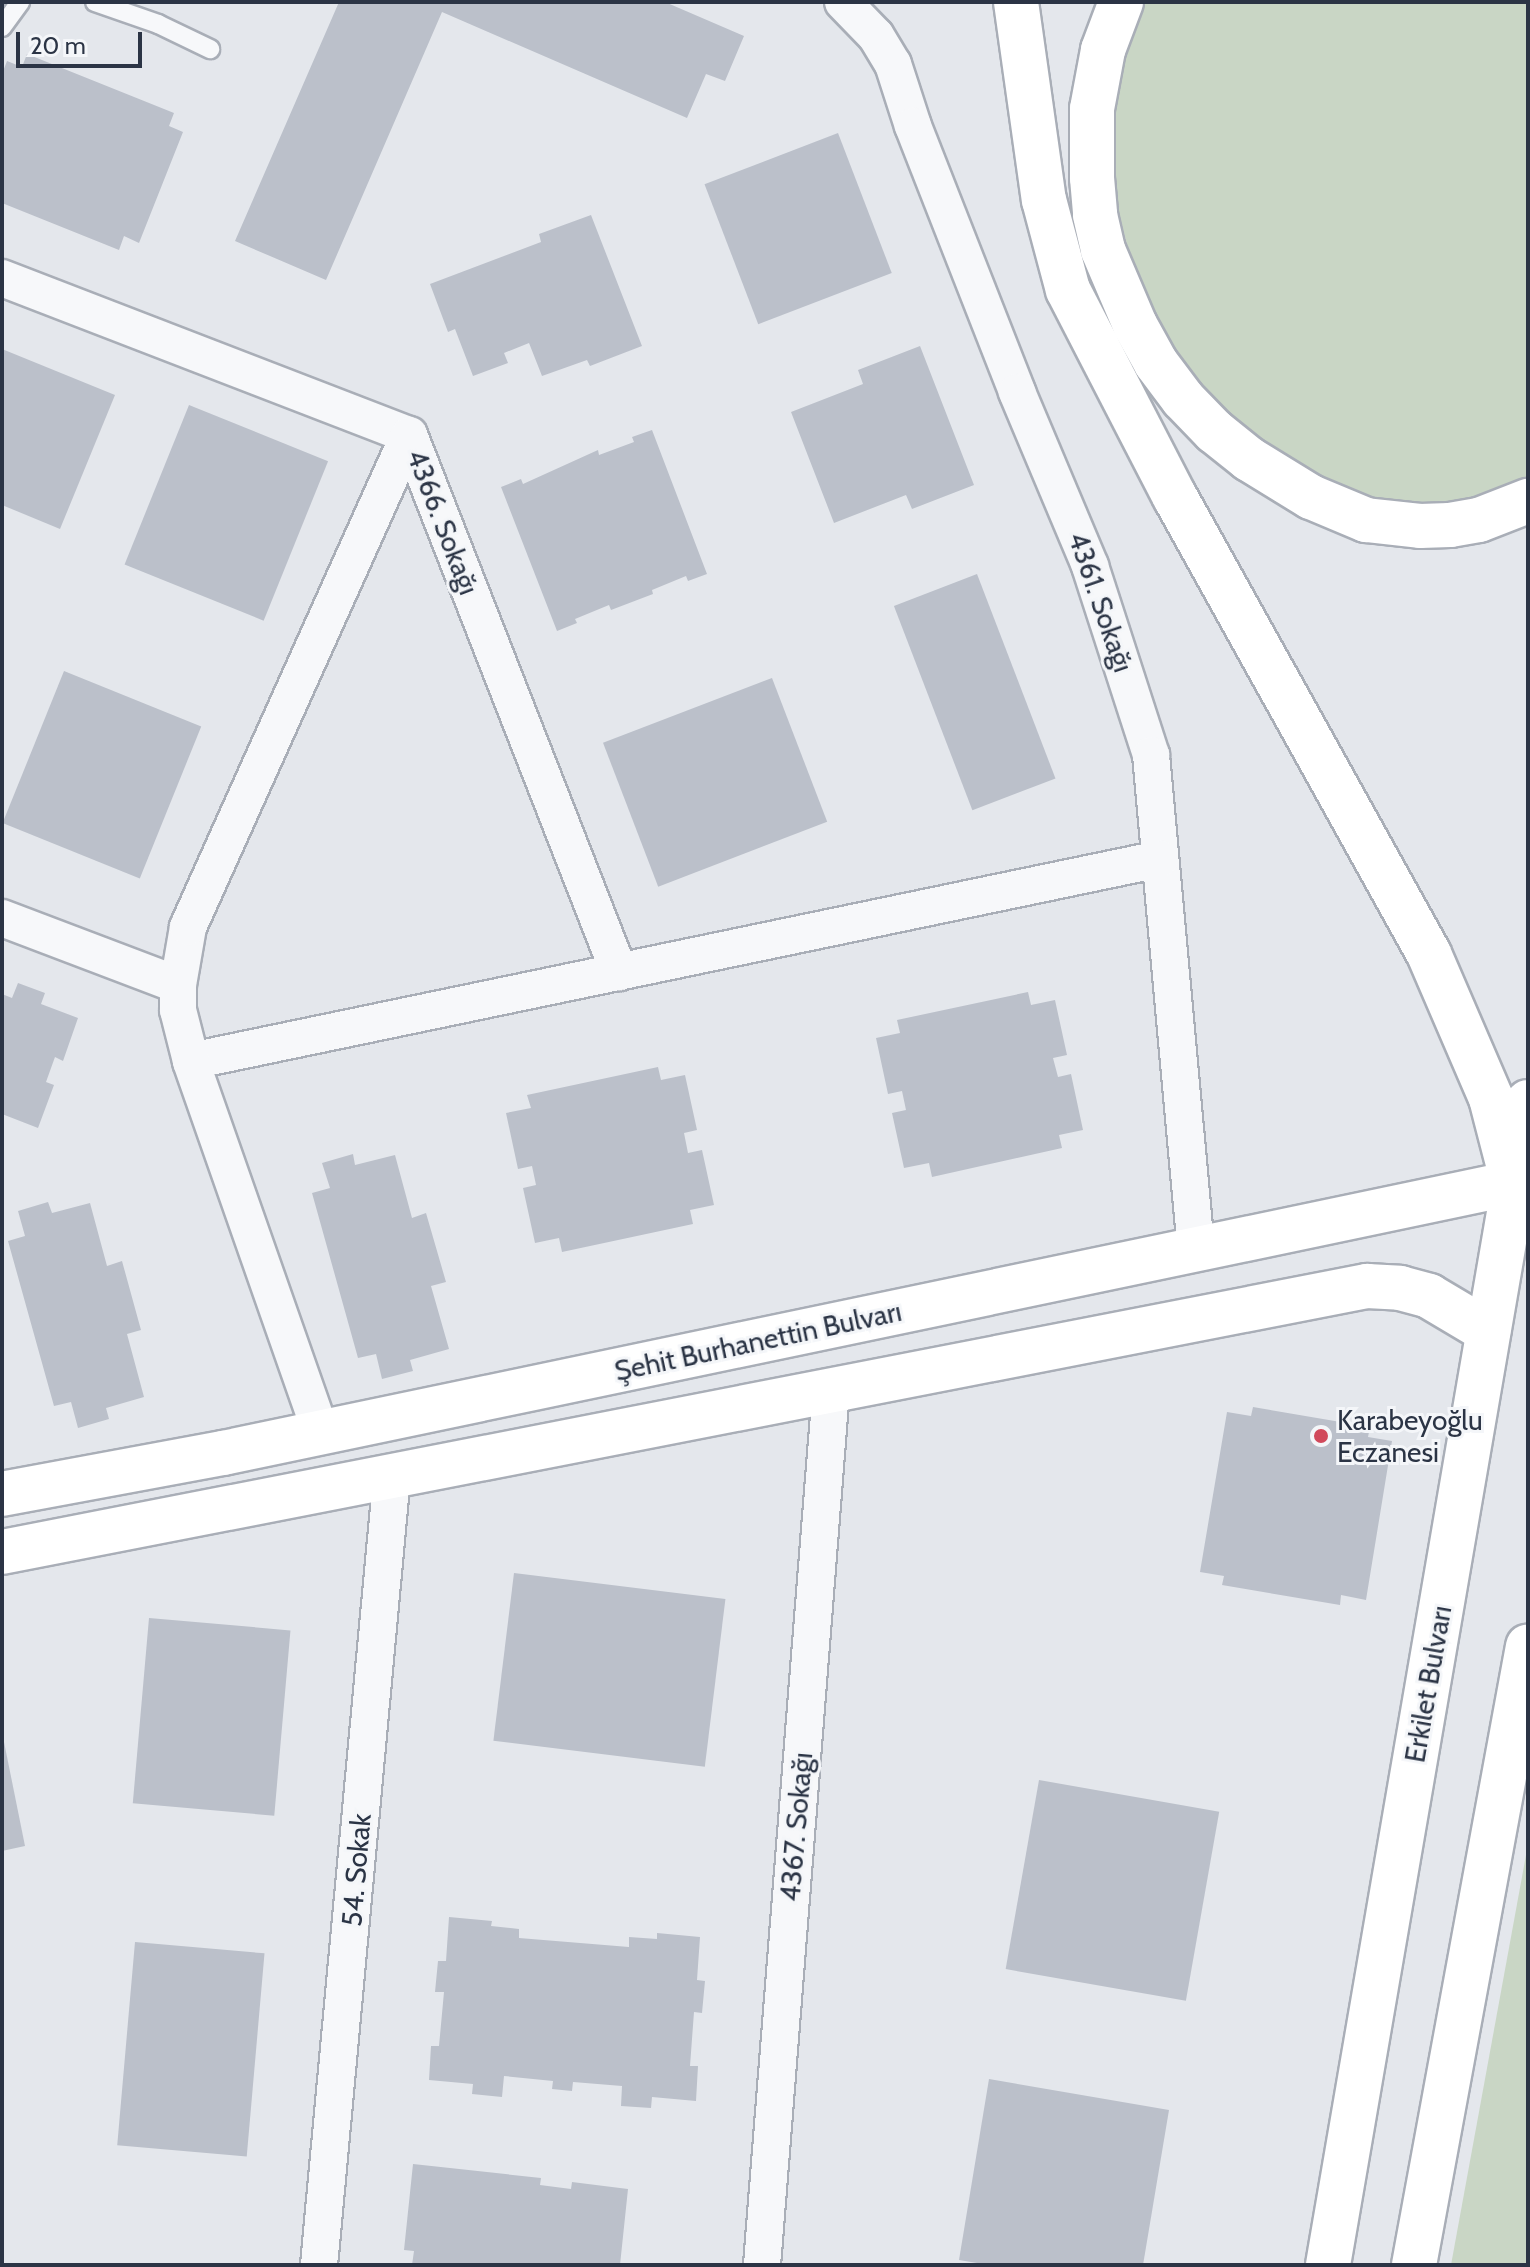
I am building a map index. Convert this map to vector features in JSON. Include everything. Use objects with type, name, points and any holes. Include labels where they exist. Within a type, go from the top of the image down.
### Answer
[{"type":"main road","points":[[1016,2],[1044,200],[1068,290],[1160,469],[1429,954],[1491,1098],[1513,1183]]},
{"type":"main road","points":[[1121,2],[1103,50],[1092,109],[1091,167],[1095,215],[1103,250],[1135,325],[1156,363],[1183,399],[1214,431],[1249,459],[1311,497],[1366,520],[1420,526],[1450,525],[1493,515],[1528,501]]},
{"type":"main road","name":"Erkilet Bulvarı","points":[[1328,2265],[1528,1102]]},
{"type":"main road","name":"Şehit Burhanettin Bulvarı","points":[[2,1494],[321,1433],[1513,1183]]},
{"type":"main road","points":[[2,1552],[1367,1286],[1400,1288],[1429,1296],[1488,1331]]},
{"type":"main road","points":[[321,1433],[392,1475]]},
{"type":"main road","points":[[1414,2265],[1528,1646]]},
{"type":"street","name":"4361. Sokağı","points":[[843,2],[876,36],[893,64],[913,126],[994,333],[1090,566],[1151,755],[1196,1250]]},
{"type":"street","name":"4366. Sokağı","points":[[2,278],[409,435],[619,972]]},
{"type":"street","points":[[321,1433],[191,1061],[178,1010],[178,985],[188,927],[409,435]]},
{"type":"street","points":[[191,1061],[1160,859]]},
{"type":"street","points":[[2,918],[178,985]]},
{"type":"street","name":"4367. Sokağı","points":[[762,2265],[831,1390]]},
{"type":"street","name":"54. Sokak","points":[[319,2265],[392,1475]]},
{"type":"lane","points":[[2,27],[20,2]]},
{"type":"lane","points":[[95,2],[158,24],[210,49]]},
{"type":"green space","points":[[1146,2],[1528,2],[1528,479],[1482,503],[1391,507],[1309,477],[1214,406],[1169,348],[1135,276],[1114,194],[1112,127],[1116,94],[1124,58]]},
{"type":"green space","points":[[1528,1844],[1528,2265],[1451,2265]]},
{"type":"building","points":[[339,2],[665,2],[744,36],[725,81],[706,74],[687,118],[442,12],[326,280],[235,241]]},
{"type":"building","points":[[27,54],[174,113],[169,126],[183,132],[139,243],[124,236],[119,250],[2,203],[2,74],[7,61],[22,67]]},
{"type":"building","points":[[838,133],[892,273],[758,324],[704,184]]},
{"type":"building","points":[[591,215],[642,346],[590,366],[587,360],[542,376],[529,343],[504,353],[508,363],[473,376],[455,329],[448,332],[430,284],[541,242],[539,234]]},
{"type":"building","points":[[920,346],[974,485],[912,509],[906,495],[834,523],[791,412],[863,384],[858,370]]},
{"type":"building","points":[[2,349],[115,395],[60,529],[2,505]]},
{"type":"building","points":[[189,405],[328,461],[264,621],[125,564]]},
{"type":"building","points":[[652,430],[707,574],[688,581],[686,576],[652,590],[653,594],[611,610],[609,605],[575,619],[577,623],[557,631],[501,487],[521,479],[523,484],[598,450],[599,455],[634,442],[632,437]]},
{"type":"building","points":[[977,574],[1055,778],[972,810],[894,606]]},
{"type":"building","points":[[64,671],[201,726],[140,878],[3,823]]},
{"type":"building","points":[[772,678],[827,822],[658,887],[603,743]]},
{"type":"building","points":[[18,983],[45,993],[41,1004],[78,1018],[63,1061],[55,1057],[46,1082],[54,1085],[38,1128],[2,1114],[2,994],[12,998]]},
{"type":"building","points":[[1028,992],[1031,1005],[1055,1000],[1067,1055],[1053,1058],[1058,1077],[1071,1074],[1083,1130],[1059,1135],[1062,1148],[932,1177],[929,1163],[904,1168],[892,1113],[906,1110],[902,1091],[888,1094],[876,1038],[900,1033],[897,1020]]},
{"type":"building","points":[[658,1067],[661,1080],[685,1075],[697,1130],[684,1133],[688,1153],[702,1150],[714,1205],[690,1210],[693,1224],[562,1252],[559,1238],[535,1243],[523,1188],[536,1185],[532,1166],[518,1169],[506,1113],[531,1108],[527,1095]]},
{"type":"building","points":[[353,1154],[355,1165],[395,1155],[412,1218],[426,1213],[446,1282],[431,1286],[449,1349],[410,1360],[413,1371],[382,1379],[376,1354],[358,1358],[312,1193],[330,1188],[322,1163]]},
{"type":"building","points":[[48,1202],[52,1213],[90,1203],[107,1266],[122,1261],[141,1330],[127,1334],[144,1397],[106,1408],[109,1419],[78,1428],[71,1402],[54,1406],[8,1241],[25,1236],[18,1211]]},
{"type":"building","points":[[1253,1407],[1370,1427],[1368,1437],[1392,1441],[1366,1600],[1341,1595],[1340,1605],[1222,1585],[1224,1576],[1200,1572],[1227,1412],[1251,1416]]},
{"type":"building","points":[[514,1573],[725,1599],[705,1767],[493,1741]]},
{"type":"building","points":[[149,1618],[290,1630],[274,1816],[133,1803]]},
{"type":"building","points":[[2,1732],[25,1846],[2,1851]]},
{"type":"building","points":[[1039,1780],[1219,1812],[1186,2001],[1006,1969]]},
{"type":"building","points":[[449,1917],[492,1921],[491,1926],[519,1929],[519,1938],[629,1947],[629,1937],[657,1939],[657,1933],[700,1937],[697,1980],[705,1981],[702,2013],[694,2012],[690,2066],[698,2066],[696,2101],[652,2097],[651,2108],[621,2106],[622,2086],[573,2082],[572,2091],[552,2089],[553,2081],[504,2076],[502,2097],[472,2094],[473,2084],[429,2080],[431,2046],[439,2046],[444,1992],[435,1992],[438,1961],[446,1961]]},
{"type":"building","points":[[135,1942],[265,1953],[247,2157],[117,2145]]},
{"type":"building","points":[[989,2079],[1169,2110],[1143,2265],[989,2265],[959,2260]]},
{"type":"building","points":[[413,2164],[541,2178],[540,2185],[571,2189],[572,2182],[628,2189],[620,2265],[412,2265],[414,2251],[404,2250]]},
{"type":"place","name":"Karabeyoğlu Eczanesi","points":[[1321,1436]]}]
